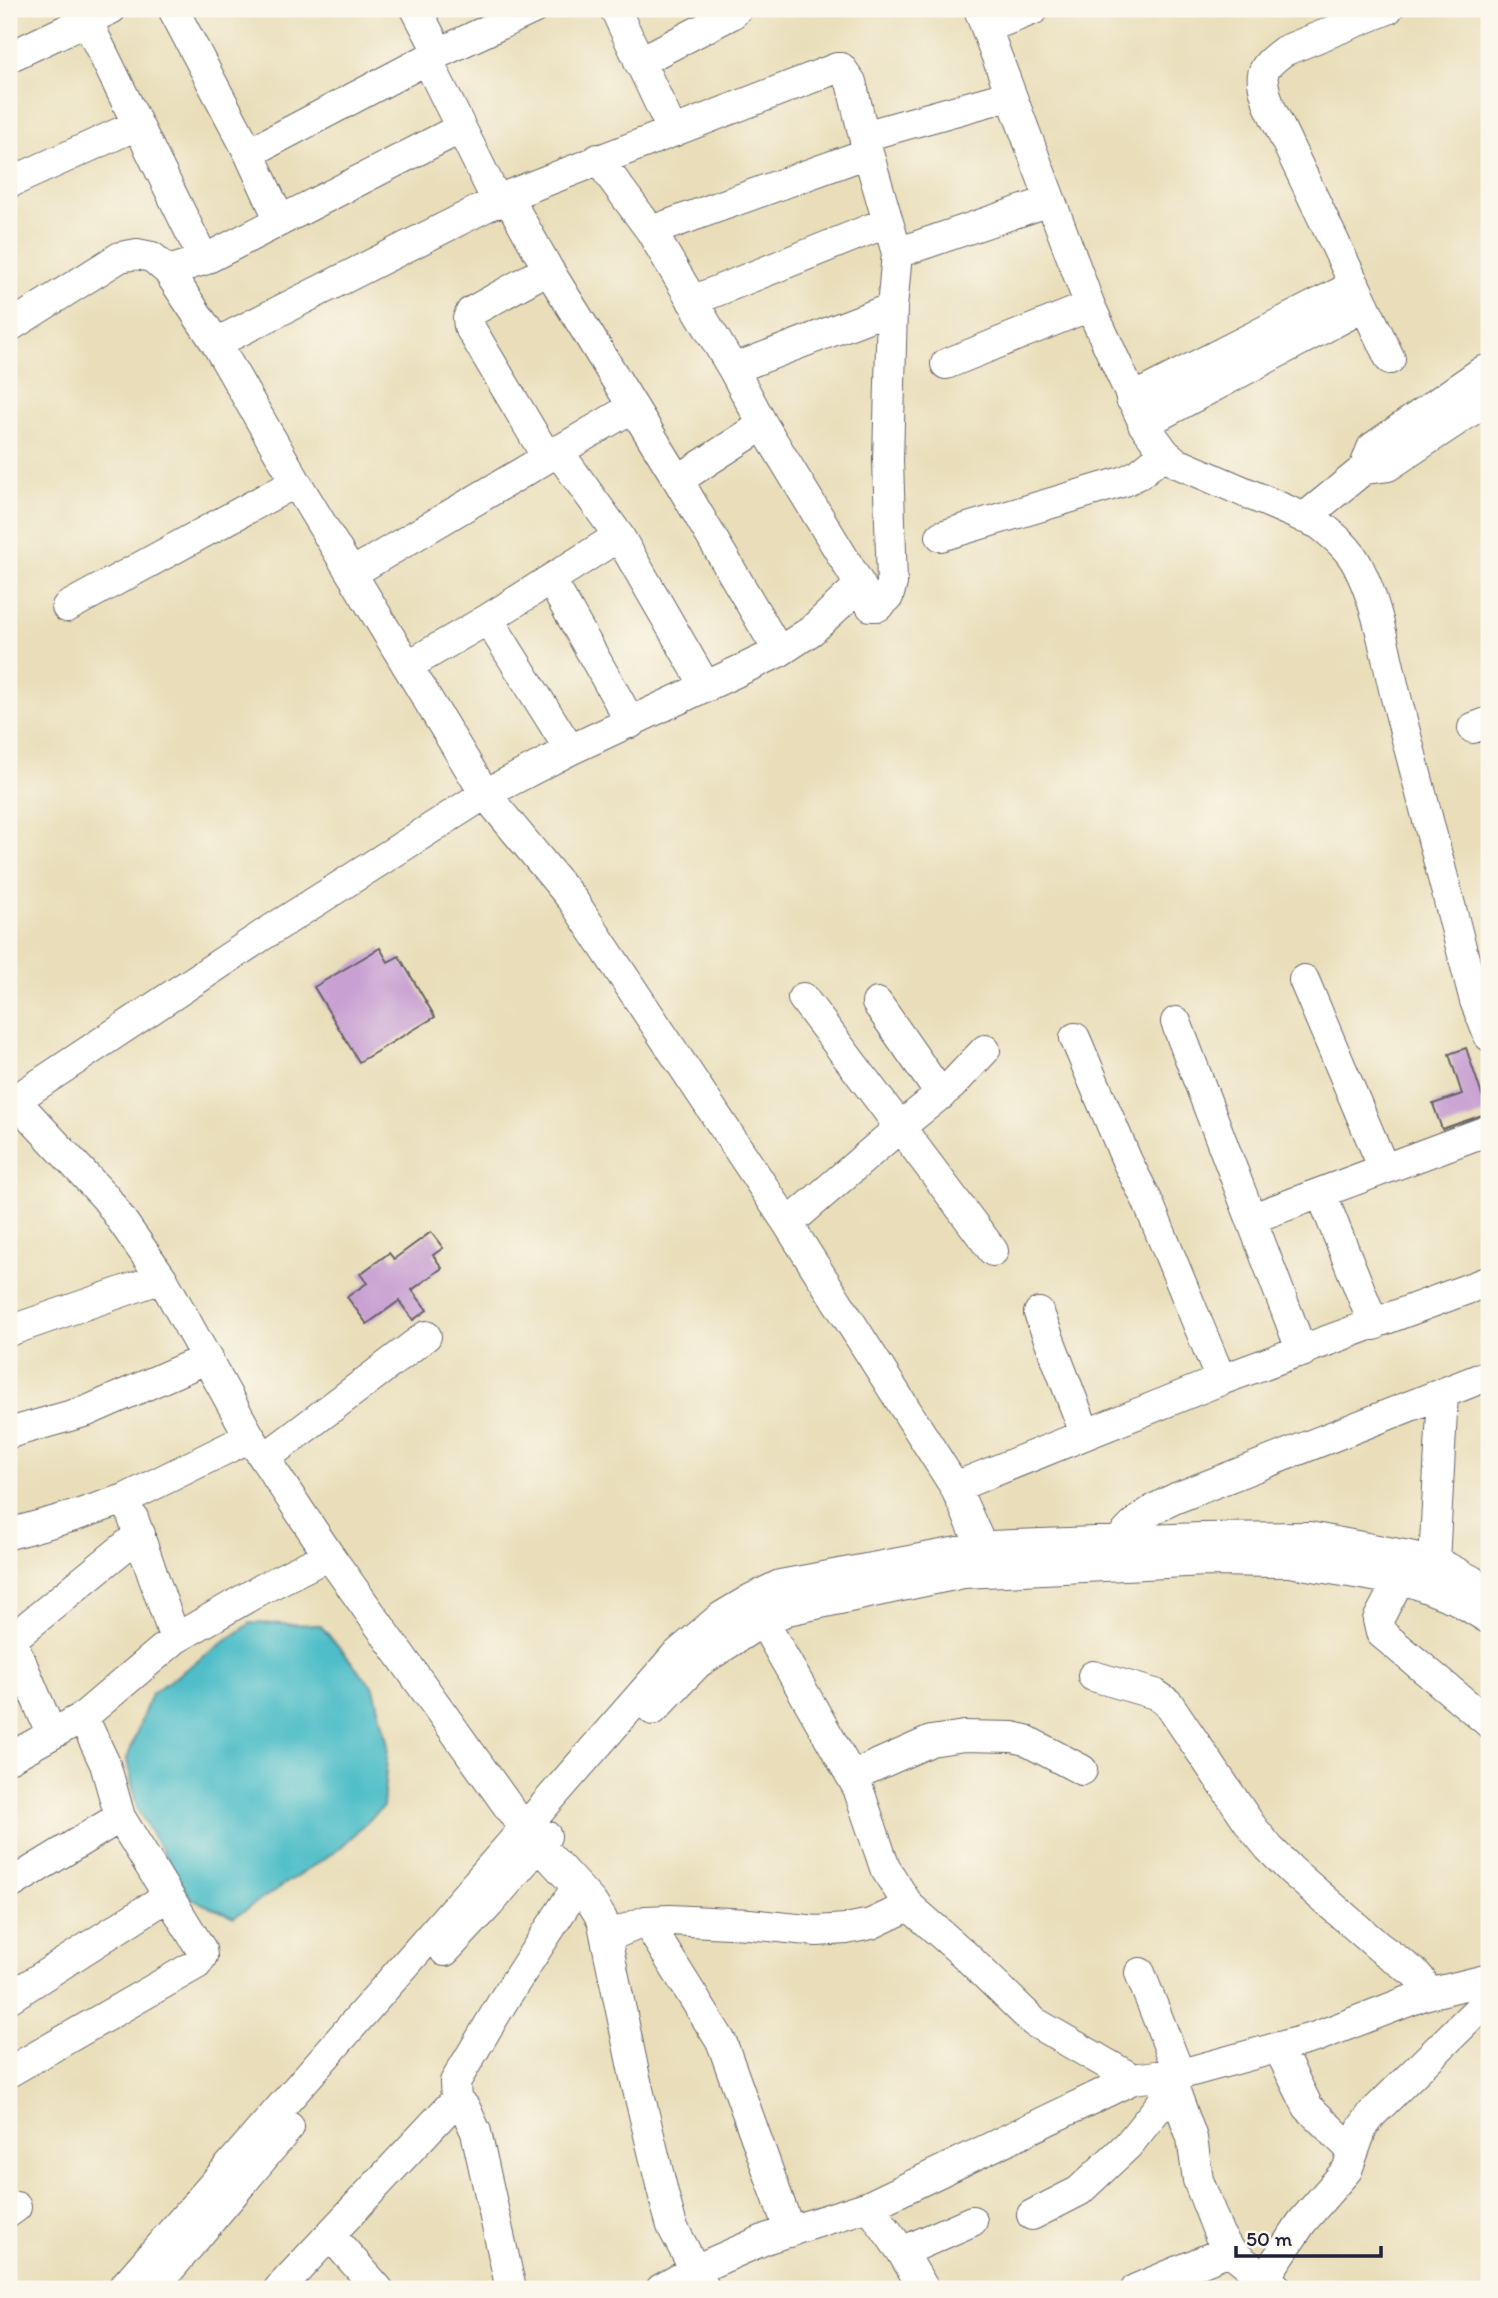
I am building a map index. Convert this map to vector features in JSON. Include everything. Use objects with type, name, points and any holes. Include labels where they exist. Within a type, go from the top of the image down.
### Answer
[{"type":"street","points":[[173,9],[280,221]]},
{"type":"street","points":[[416,9],[461,128],[678,480],[779,652]]},
{"type":"street","points":[[615,9],[673,132]]},
{"type":"street","points":[[639,62],[737,9]]},
{"type":"street","points":[[1034,9],[983,18],[1090,306],[1137,411],[1165,453],[1194,472],[1319,524],[1350,552],[1363,578],[1378,621],[1391,681],[1475,1000],[1489,1036]]},
{"type":"street","points":[[1388,9],[1284,51],[1263,71],[1262,84],[1269,105],[1390,359]]},
{"type":"street","points":[[248,153],[515,13]]},
{"type":"street","points":[[9,57],[99,15],[137,125],[204,260]]},
{"type":"street","points":[[216,343],[503,200],[598,159],[841,68],[851,82],[897,253],[892,308],[888,460],[892,583],[888,597],[878,606],[871,606],[866,601],[860,584],[763,425],[651,231],[598,159]]},
{"type":"street","points":[[651,231],[866,144],[1011,95]]},
{"type":"street","points":[[9,183],[137,125]]},
{"type":"street","points":[[168,271],[204,260],[461,128]]},
{"type":"street","points":[[897,253],[1050,201]]},
{"type":"street","points":[[692,301],[888,222]]},
{"type":"street","points":[[9,327],[120,257],[137,254],[152,257],[168,271],[216,343],[296,482],[485,794],[572,899],[788,1224],[955,1487],[984,1559]]},
{"type":"street","points":[[548,269],[471,312],[469,326],[552,454],[619,536],[706,687]]},
{"type":"street","points":[[1137,411],[1360,296]]},
{"type":"street","points":[[946,364],[1090,306]]},
{"type":"street","points":[[733,369],[892,308]]},
{"type":"street","points":[[1304,518],[1364,469],[1372,448],[1483,371],[1489,370]]},
{"type":"street","points":[[1364,469],[1388,466],[1489,399]]},
{"type":"street","points":[[352,573],[633,407]]},
{"type":"street","points":[[678,480],[763,425]]},
{"type":"street","points":[[941,536],[1125,481],[1139,474],[1165,453]]},
{"type":"street","points":[[67,607],[296,482]]},
{"type":"street","points":[[409,665],[488,619],[619,536]]},
{"type":"street","points":[[551,580],[631,723]]},
{"type":"street","points":[[700,2280],[672,2226],[634,2073],[602,1919],[592,1903],[532,1837],[329,1555],[258,1448],[162,1278],[106,1198],[12,1097],[485,794],[570,750],[779,652],[811,632],[860,584]]},
{"type":"street","points":[[488,619],[570,750]]},
{"type":"street","points":[[1304,980],[1384,1169]]},
{"type":"street","points":[[803,998],[993,1251]]},
{"type":"street","points":[[877,1003],[941,1095]]},
{"type":"street","points":[[1176,1022],[1303,1352]]},
{"type":"street","points":[[1075,1038],[1127,1161],[1147,1200],[1221,1380]]},
{"type":"street","points":[[788,1224],[941,1095],[985,1050]]},
{"type":"street","points":[[1253,1218],[1489,1130]]},
{"type":"street","points":[[1321,1193],[1374,1325]]},
{"type":"street","points":[[9,1331],[162,1278]]},
{"type":"street","points":[[955,1487],[1221,1380],[1303,1352],[1489,1281]]},
{"type":"street","points":[[1039,1314],[1085,1433]]},
{"type":"street","points":[[9,1534],[125,1499],[258,1448],[426,1336]]},
{"type":"street","points":[[9,1433],[87,1412],[208,1359]]},
{"type":"street","points":[[1119,1541],[1134,1522],[1149,1511],[1176,1498],[1489,1376]]},
{"type":"street","points":[[1434,1575],[1443,1393]]},
{"type":"street","points":[[125,1499],[140,1534],[175,1639]]},
{"type":"street","points":[[51,1733],[19,1684],[11,1636],[140,1534]]},
{"type":"street","points":[[153,2289],[380,2020],[489,1903],[532,1837],[674,1657],[721,1617],[780,1585],[1119,1541],[1309,1537],[1489,1590]]},
{"type":"street","points":[[9,1758],[83,1717],[175,1639],[260,1590],[329,1555]]},
{"type":"street","points":[[122,2289],[532,1837],[698,1663],[787,1611],[963,1573],[984,1559],[1206,1561],[1289,1562],[1399,1580],[1434,1575],[1489,1619]]},
{"type":"street","points":[[1399,1580],[1378,1620],[1381,1633],[1489,1723]]},
{"type":"street","points":[[764,1623],[831,1744],[852,1776],[885,1868],[909,1906],[965,1955],[1034,2022],[1133,2079]]},
{"type":"street","points":[[1093,1676],[1155,1694],[1168,1703],[1269,1848],[1379,1947],[1415,1973],[1424,1995]]},
{"type":"street","points":[[9,2072],[197,1965],[202,1956],[201,1949],[120,1817],[105,1764],[83,1717]]},
{"type":"street","points":[[852,1776],[931,1741],[964,1736],[1013,1737],[1025,1740],[1082,1770]]},
{"type":"street","points":[[9,1885],[120,1817]]},
{"type":"street","points":[[511,2289],[476,2132],[465,2108],[456,2100],[455,2082],[576,1888]]},
{"type":"street","points":[[9,1998],[168,1896]]},
{"type":"street","points":[[607,1937],[646,1921],[670,1920],[817,1931],[846,1929],[871,1924],[909,1906]]},
{"type":"street","points":[[646,1921],[722,2043],[790,2232]]},
{"type":"street","points":[[1140,1973],[1175,2077],[1192,2138],[1198,2180],[1219,2234],[1229,2250],[1266,2285],[1302,2222],[1347,2170],[1362,2128],[1371,2114],[1489,1999]]},
{"type":"street","points":[[660,2289],[700,2280],[768,2238],[869,2206],[1133,2079],[1164,2075],[1175,2077],[1316,2037],[1424,1995],[1489,1979]]},
{"type":"street","points":[[1278,2048],[1308,2107],[1353,2151]]},
{"type":"street","points":[[1032,2215],[1079,2191],[1128,2145],[1161,2104],[1175,2077]]},
{"type":"street","points":[[279,2289],[456,2100]]},
{"type":"street","points":[[869,2206],[924,2289]]},
{"type":"street","points":[[902,2252],[972,2221]]},
{"type":"street","points":[[330,2235],[378,2289]]},
{"type":"street","points":[[1136,2289],[1229,2250]]},
{"type":"water","points":[[251,1623],[320,1625],[374,1688],[388,1745],[383,1807],[339,1849],[234,1917],[191,1899],[137,1809],[127,1759],[151,1694]]},
{"type":"building","points":[[380,948],[388,962],[399,956],[435,1017],[359,1062],[314,987]]},
{"type":"building","points":[[1466,1048],[1488,1113],[1442,1129],[1433,1104],[1462,1094],[1449,1054]]},
{"type":"building","points":[[431,1232],[443,1248],[433,1255],[442,1268],[412,1290],[427,1310],[413,1320],[399,1301],[367,1324],[347,1297],[367,1283],[360,1274],[389,1253],[394,1259]]}]
